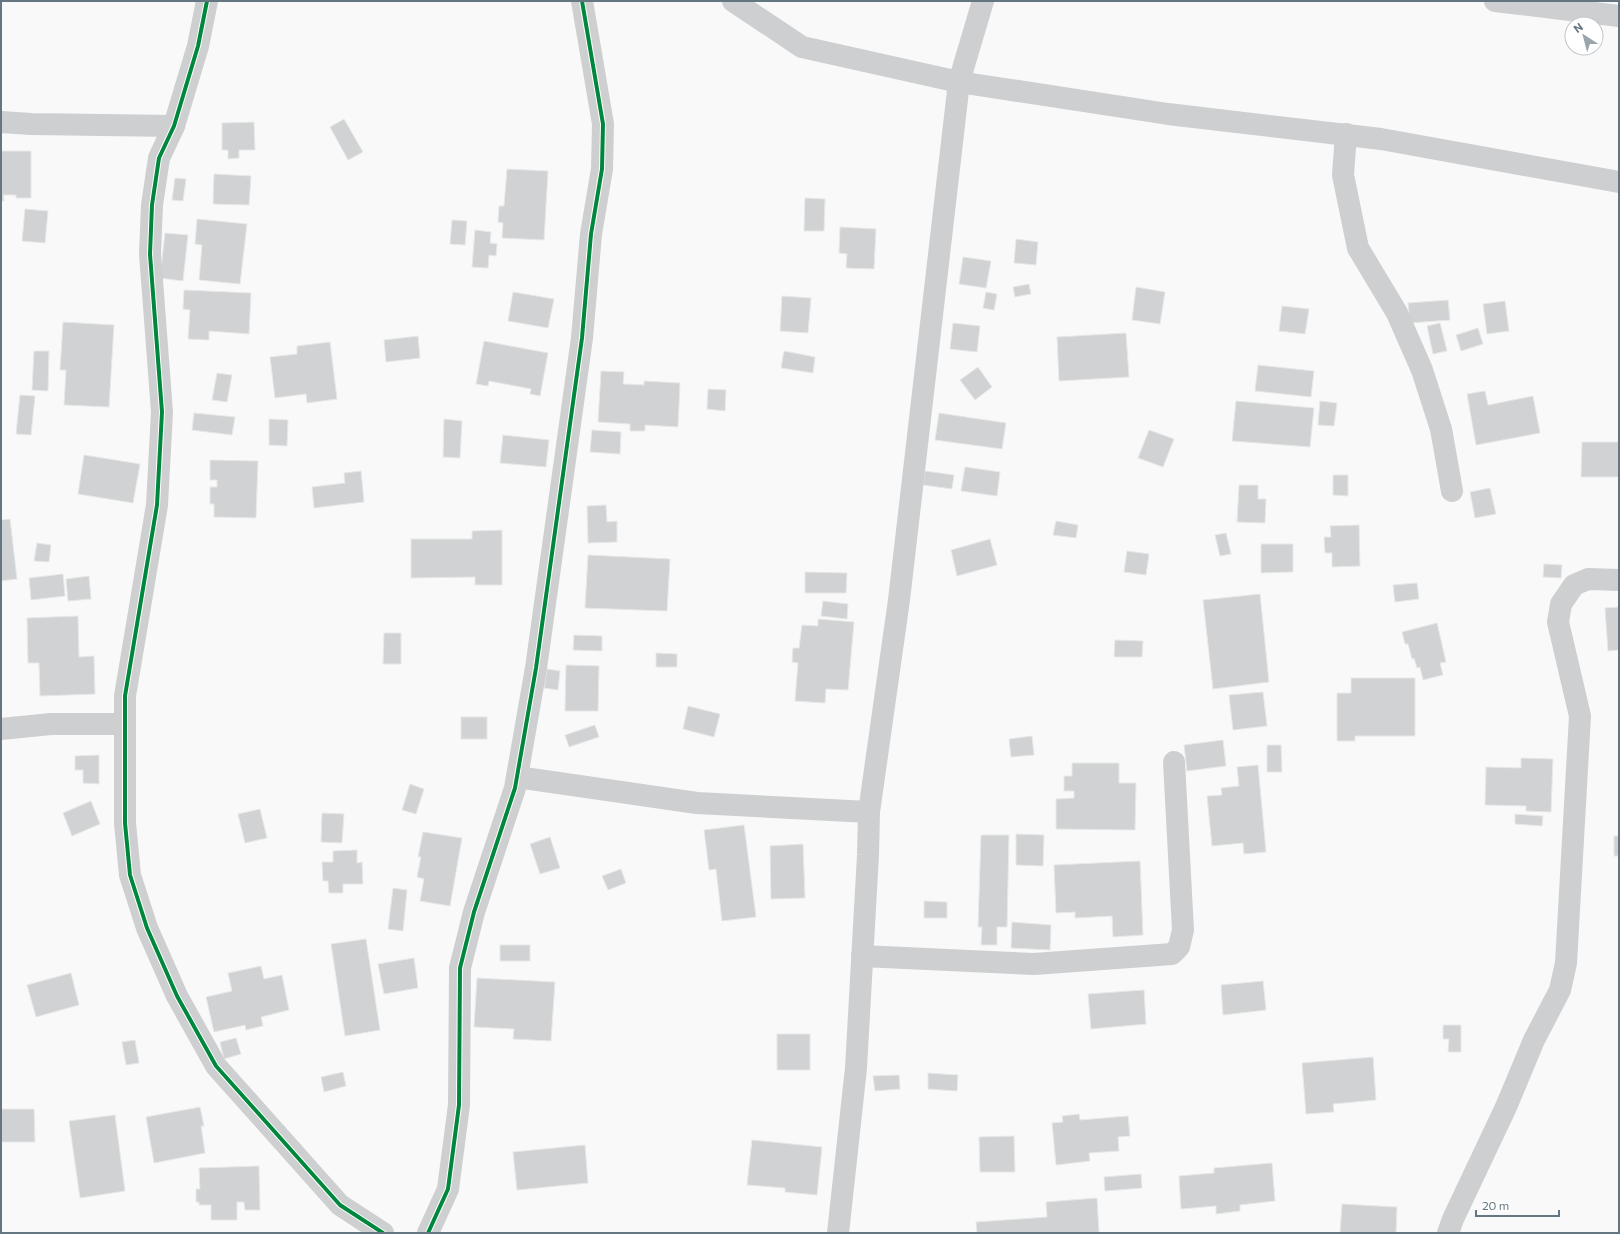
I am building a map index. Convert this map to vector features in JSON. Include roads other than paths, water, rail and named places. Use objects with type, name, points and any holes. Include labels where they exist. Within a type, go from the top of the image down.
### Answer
[{"type":"street","points":[[207,1],[198,46],[174,126],[159,158],[152,205],[150,254],[162,412],[157,505],[125,696],[125,823],[130,875],[147,928],[177,996],[216,1066],[340,1205],[383,1233]]},
{"type":"street","points":[[428,1233],[448,1189],[459,1105],[460,968],[474,912],[515,788],[536,668],[582,338],[591,234],[602,169],[603,124],[582,1]]},
{"type":"street","points":[[733,1],[802,47],[959,82],[1168,114],[1381,138],[1619,182]]},
{"type":"street","points":[[838,1233],[856,1068],[869,812],[899,600],[959,82],[983,1]]},
{"type":"street","points":[[1495,1],[1619,16]]},
{"type":"street","points":[[1,122],[31,124],[174,126]]},
{"type":"street","points":[[1346,134],[1342,175],[1358,248],[1397,313],[1422,370],[1441,429],[1452,491]]},
{"type":"street","points":[[1448,1233],[1453,1219],[1506,1107],[1534,1040],[1560,990],[1566,963],[1580,716],[1558,622],[1561,604],[1574,585],[1588,579],[1619,580]]},
{"type":"street","points":[[1,729],[51,724],[125,724]]},
{"type":"street","points":[[862,956],[1034,964],[1172,954],[1179,947],[1183,930],[1174,762]]},
{"type":"street","points":[[517,777],[697,804],[869,812]]}]
